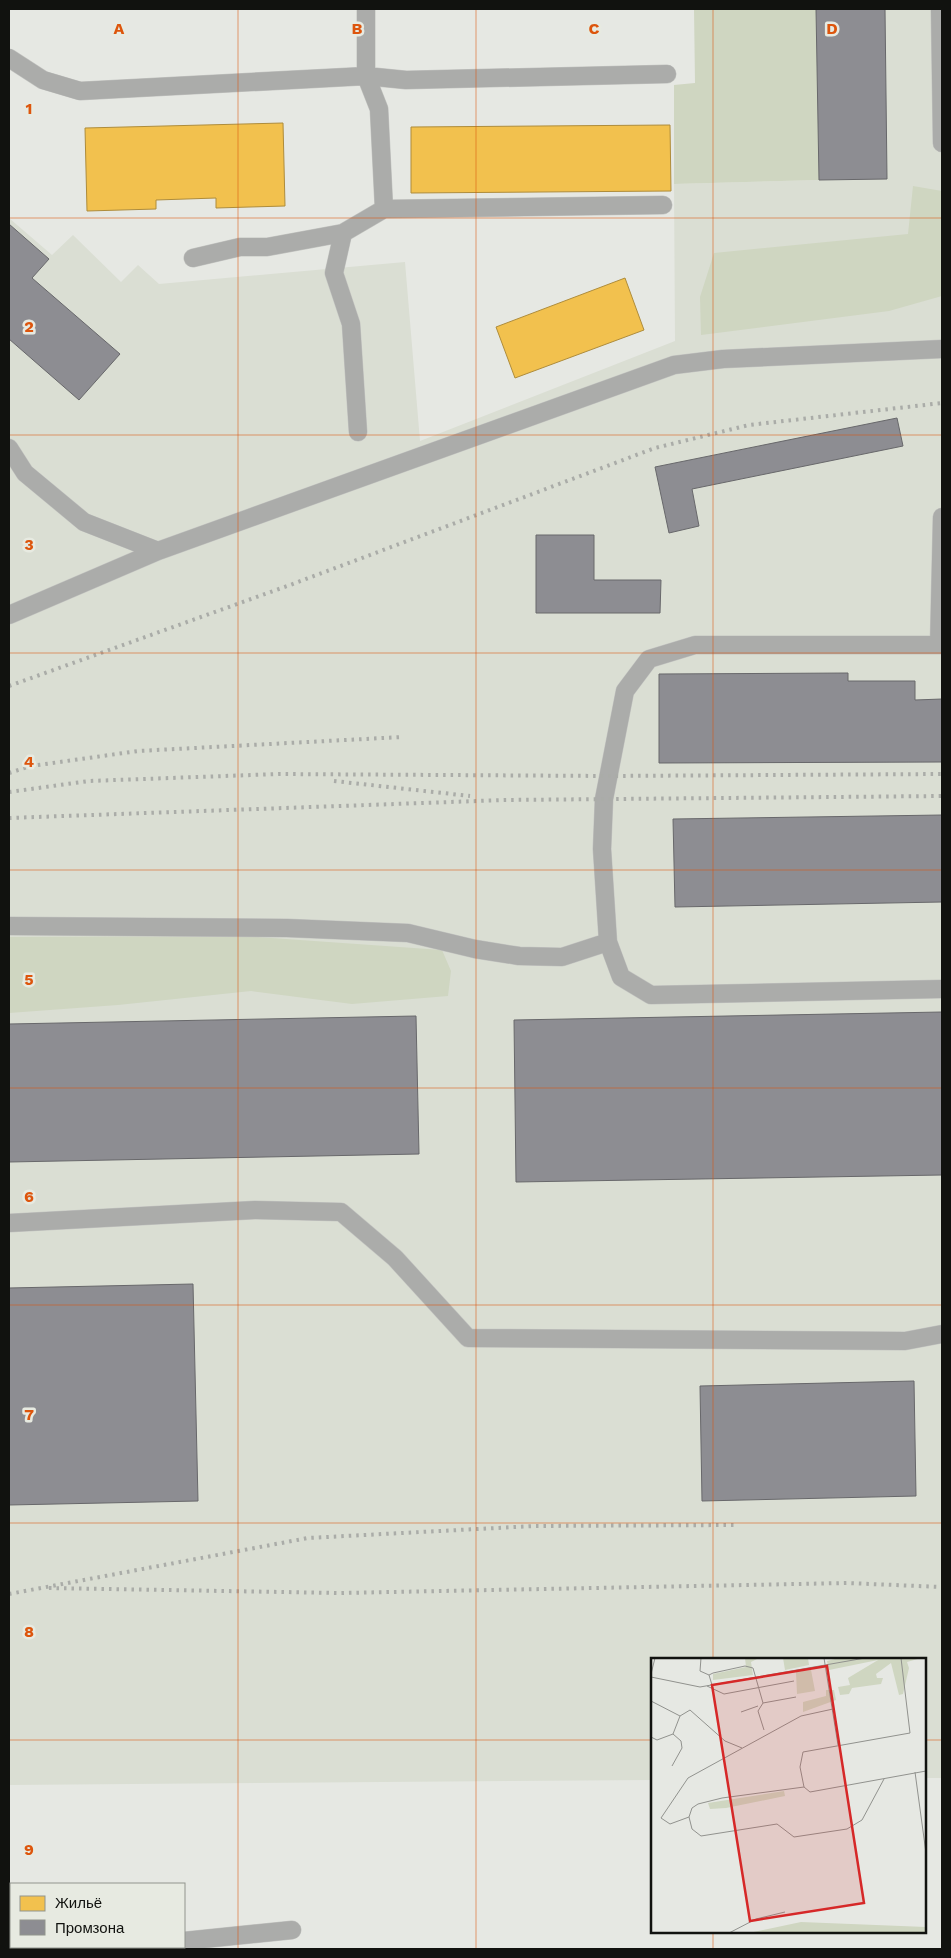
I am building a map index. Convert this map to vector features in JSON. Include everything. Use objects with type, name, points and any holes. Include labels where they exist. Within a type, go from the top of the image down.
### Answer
[{"type":"lane","points":[[366,9],[366,76],[379,108],[384,209]]},
{"type":"lane","points":[[940,9],[942,143]]},
{"type":"lane","points":[[9,58],[43,80],[80,91],[366,76],[406,80],[667,74]]},
{"type":"lane","points":[[193,258],[240,247],[267,247],[343,233],[384,209],[663,205]]},
{"type":"lane","points":[[343,233],[334,273],[351,324],[358,432]]},
{"type":"lane","points":[[9,615],[158,551],[674,365],[723,359],[942,348]]},
{"type":"lane","points":[[9,448],[25,473],[84,522],[158,551]]},
{"type":"lane","points":[[942,517],[941,645],[695,645],[649,659],[625,691],[604,799],[602,849],[608,942],[621,977],[652,995],[942,989]]},
{"type":"lane","points":[[9,926],[286,928],[408,933],[475,949],[528,956],[562,957],[608,942]]},
{"type":"lane","points":[[9,1223],[255,1210],[341,1212],[395,1258],[468,1338],[905,1341],[942,1334]]},
{"type":"lane","points":[[185,1941],[292,1930]]},
{"type":"lane","points":[[101,1949],[114,1948]]},
{"type":"shaded area","points":[[816,9],[942,9],[942,1778],[926,1778],[926,1658],[651,1658],[651,1780],[9,1785],[9,218],[52,255],[73,235],[121,282],[138,265],[159,284],[405,262],[420,441],[675,341],[674,184],[819,180]]},
{"type":"green space","points":[[694,9],[816,9],[819,180],[674,184],[674,85],[695,83]]},
{"type":"green space","points":[[913,186],[942,191],[942,296],[889,311],[701,335],[700,297],[714,253],[908,234]]},
{"type":"green space","points":[[242,936],[442,950],[451,971],[448,996],[352,1004],[251,991],[118,1005],[9,1013],[9,937]]},
{"type":"building: Жильё","points":[[283,123],[285,206],[216,208],[216,198],[156,200],[156,209],[87,211],[85,128]]},
{"type":"building: Жильё","points":[[670,125],[671,191],[411,193],[411,127]]},
{"type":"building: Жильё","points":[[625,278],[644,330],[515,378],[496,327]]},
{"type":"building: Промзона","points":[[816,9],[885,9],[887,179],[819,180]]},
{"type":"building: Промзона","points":[[9,224],[49,259],[32,278],[120,354],[79,400],[9,339]]},
{"type":"building: Промзона","points":[[897,418],[903,446],[692,489],[699,526],[669,533],[655,467]]},
{"type":"building: Промзона","points":[[536,535],[594,535],[594,580],[661,580],[660,613],[536,613]]},
{"type":"building: Промзона","points":[[848,673],[848,681],[915,681],[915,700],[942,699],[942,762],[659,763],[659,674]]},
{"type":"building: Промзона","points":[[942,815],[942,902],[675,907],[673,819]]},
{"type":"building: Промзона","points":[[942,1012],[942,1175],[516,1182],[514,1020]]},
{"type":"building: Промзона","points":[[416,1016],[419,1154],[9,1162],[9,1024]]},
{"type":"building: Промзона","points":[[193,1284],[198,1501],[9,1505],[9,1288]]},
{"type":"building: Промзона","points":[[914,1381],[916,1496],[702,1501],[700,1386]]},
{"type":"railway","points":[[9,686],[290,585],[655,448],[749,425],[942,403]]},
{"type":"railway","points":[[9,773],[31,766],[138,751],[402,737]]},
{"type":"railway","points":[[9,792],[89,781],[279,774],[607,776],[942,774]]},
{"type":"railway","points":[[334,781],[470,796]]},
{"type":"railway","points":[[9,818],[505,800],[942,796]]},
{"type":"railway","points":[[9,1594],[308,1538],[534,1526],[736,1525]]},
{"type":"railway","points":[[49,1588],[340,1593],[847,1583],[942,1587]]}]
